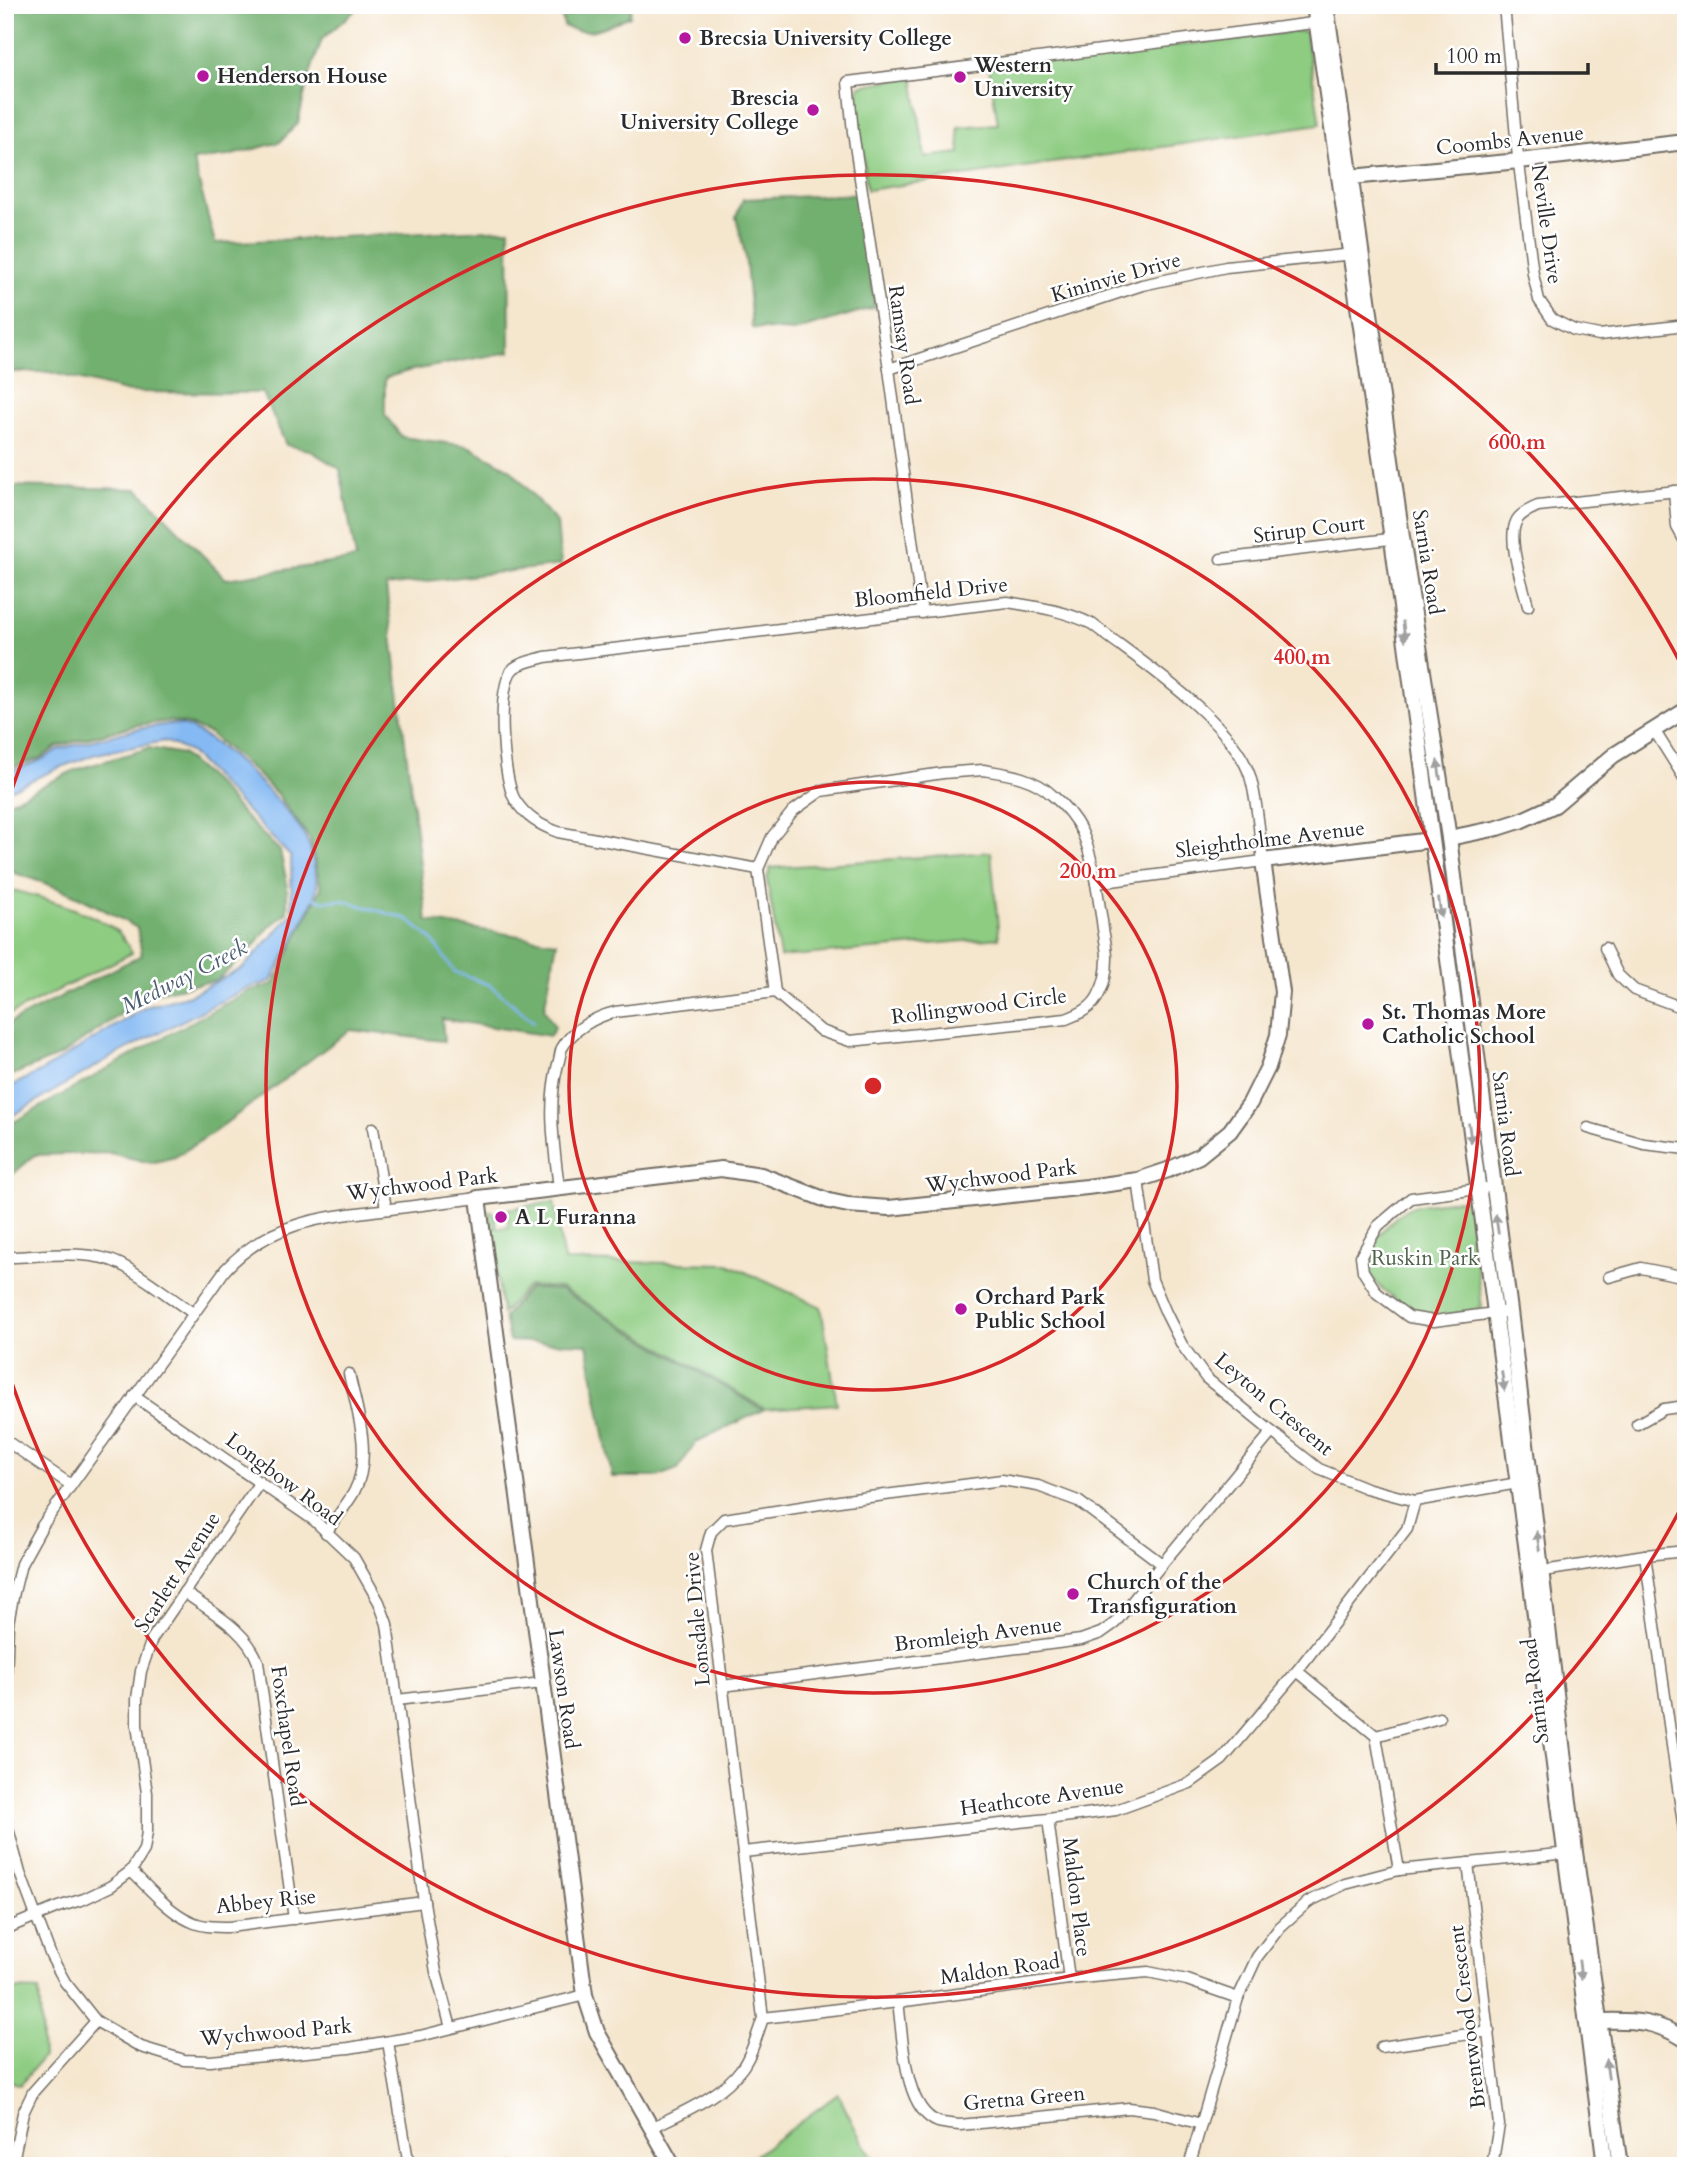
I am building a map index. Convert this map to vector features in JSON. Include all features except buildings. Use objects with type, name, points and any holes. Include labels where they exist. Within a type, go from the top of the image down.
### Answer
[{"type":"main road","name":"Sarnia Road","points":[[1314,5],[1323,22]]},
{"type":"main road","name":"Sarnia Road","points":[[1326,5],[1323,22],[1397,538],[1449,838],[1485,1188],[1494,1313],[1518,1483],[1536,1572]]},
{"type":"main road","name":"Coombs Avenue","points":[[1345,178],[1686,142]]},
{"type":"main road","name":"Sarnia Road","points":[[1397,538],[1431,840],[1485,1188],[1510,1311],[1536,1572],[1571,1853],[1605,2166]]},
{"type":"main road","points":[[1449,838],[1499,828],[1555,805],[1614,755],[1686,710]]},
{"type":"main road","name":"Sleightholme Avenue","points":[[1263,861],[1431,840]]},
{"type":"main road","name":"Bloomfield Drive","points":[[1138,1180],[1199,1156],[1230,1130],[1250,1103],[1268,1067],[1279,1031],[1282,992],[1263,861]]},
{"type":"main road","name":"Wychwood Park","points":[[478,1198],[721,1169],[761,1175],[829,1201],[889,1208],[954,1203],[1138,1180]]},
{"type":"main road","name":"Lawson Road","points":[[478,1198],[585,1995],[597,2032],[673,2166]]},
{"type":"main road","name":"Sarnia Road","points":[[1571,1853],[1601,2021],[1620,2166]]},
{"type":"main road","points":[[1601,2021],[1634,2020],[1671,2030],[1686,2040]]},
{"type":"street","name":"Neville Drive","points":[[1504,5],[1519,161],[1533,274],[1539,300],[1552,319],[1573,330],[1599,335],[1686,325]]},
{"type":"street","name":"Ramsay Road","points":[[922,613],[853,132],[849,82],[1323,22]]},
{"type":"street","name":"Kininvie Drive","points":[[888,369],[1142,285],[1226,267],[1356,254]]},
{"type":"street","points":[[1528,606],[1513,537],[1516,520],[1527,511],[1538,506],[1686,490]]},
{"type":"street","points":[[1674,491],[1677,527],[1686,543]]},
{"type":"street","name":"Stirup Court","points":[[1221,559],[1397,538]]},
{"type":"street","name":"Bloomfield Drive","points":[[758,869],[558,832],[539,825],[524,813],[513,797],[507,781],[502,713],[503,690],[507,677],[515,668],[545,657],[670,641],[1007,602],[1056,609],[1092,624],[1197,705],[1226,734],[1250,774],[1263,861]]},
{"type":"street","points":[[1654,730],[1686,781]]},
{"type":"street","name":"Rollingwood Circle","points":[[758,869],[772,837],[783,822],[806,800],[821,791],[943,773],[983,770],[1018,776],[1051,793],[1081,830],[1096,883],[1107,956],[1105,979],[1098,997],[1085,1012],[1066,1019],[850,1041],[821,1031],[775,992]]},
{"type":"street","name":"Sleightholme Avenue","points":[[1431,840],[1449,838]]},
{"type":"street","name":"Sleightholme Avenue","points":[[1096,883],[1263,861]]},
{"type":"street","points":[[559,1188],[552,1132],[552,1103],[561,1049],[579,1030],[597,1017],[615,1012],[775,992],[758,869]]},
{"type":"street","points":[[1605,948],[1618,975],[1634,990],[1686,1009]]},
{"type":"street","points":[[373,1128],[386,1209]]},
{"type":"street","points":[[1588,1128],[1644,1144],[1686,1149]]},
{"type":"street","name":"Leyton Crescent","points":[[1138,1180],[1152,1280],[1182,1345],[1206,1378],[1272,1432],[1319,1469],[1366,1488],[1415,1501],[1518,1483]]},
{"type":"street","points":[[1485,1188],[1411,1198],[1378,1226],[1361,1256],[1363,1271],[1377,1293],[1409,1317],[1434,1321],[1510,1311]]},
{"type":"street","name":"Wychwood Park","points":[[5,1712],[8,1623],[21,1564],[42,1526],[225,1270],[238,1256],[269,1235],[291,1226],[328,1216],[478,1198]]},
{"type":"street","points":[[11,1257],[73,1255],[119,1263],[193,1312]]},
{"type":"street","points":[[1609,1278],[1642,1268],[1686,1277]]},
{"type":"street","points":[[326,1532],[354,1491],[363,1459],[359,1420],[349,1374]]},
{"type":"street","name":"Longbow Road","points":[[134,1396],[314,1521],[354,1558],[379,1602],[387,1624],[424,1902],[436,1972],[451,2028]]},
{"type":"street","points":[[1637,1424],[1664,1409],[1686,1406]]},
{"type":"street","name":"Bromleigh Avenue","points":[[722,1686],[1081,1640],[1101,1633],[1115,1623],[1272,1432]]},
{"type":"street","points":[[5,1440],[71,1485]]},
{"type":"street","name":"Lonsdale Drive","points":[[651,2129],[699,2103],[730,2082],[743,2067],[753,2048],[763,2018],[706,1550],[711,1532],[724,1519],[1002,1480],[1038,1486],[1077,1501],[1162,1563]]},
{"type":"street","name":"Scarlett Avenue","points":[[131,1871],[144,1850],[147,1832],[147,1793],[137,1725],[141,1671],[152,1639],[260,1482]]},
{"type":"street","name":"Heathcote Avenue","points":[[743,1852],[1116,1810],[1190,1783],[1222,1760],[1297,1671],[1407,1529],[1415,1501]]},
{"type":"street","points":[[1536,1572],[1686,1551]]},
{"type":"street","points":[[1645,1555],[1686,1844]]},
{"type":"street","name":"Foxchapel Road","points":[[184,1592],[244,1637],[254,1649],[294,1919]]},
{"type":"street","points":[[1297,1671],[1376,1736],[1399,1870]]},
{"type":"street","points":[[397,1700],[542,1683]]},
{"type":"street","points":[[1376,1736],[1439,1718]]},
{"type":"street","name":"Wychwood Park","points":[[5,1803],[7,1825],[20,1873],[51,1956],[78,1999],[96,2021],[141,2047],[184,2060],[253,2058],[388,2042],[585,1995]]},
{"type":"street","name":"Maldon Place","points":[[1048,1819],[1069,1979]]},
{"type":"street","points":[[1189,2166],[1238,1998],[1257,1957],[1280,1927],[1308,1902],[1345,1884],[1399,1870],[1571,1853]]},
{"type":"street","name":"Brentwood Crescent","points":[[1468,1863],[1499,2125],[1492,2166]]},
{"type":"street","points":[[5,1929],[84,1899],[111,1886],[131,1871]]},
{"type":"street","name":"Abbey Rise","points":[[131,1871],[170,1907],[190,1921],[209,1927],[229,1927],[424,1902]]},
{"type":"street","name":"Maldon Road","points":[[763,2018],[1069,1979],[1148,1972],[1187,1980],[1238,1998]]},
{"type":"street","name":"Gretna Green","points":[[898,2002],[910,2087],[919,2107],[937,2121],[960,2125],[1129,2108],[1154,2111],[1201,2124]]},
{"type":"street","points":[[26,2166],[12,2164],[23,2113],[33,2092],[96,2021]]},
{"type":"street","points":[[1381,2047],[1489,2031]]},
{"type":"street","points":[[388,2042],[410,2166]]},
{"type":"street","points":[[488,2166],[503,2166]]},
{"type":"green space","points":[[5,5],[356,5],[357,9],[322,39],[307,83],[298,123],[280,142],[228,156],[193,160],[215,243],[509,229],[510,352],[408,371],[385,378],[385,415],[402,437],[468,446],[510,469],[557,523],[561,565],[386,586],[427,921],[557,942],[544,1009],[555,1027],[550,1036],[442,1019],[444,1041],[350,1030],[214,1132],[175,1157],[151,1163],[110,1153],[35,1155],[5,1181],[5,1127],[249,991],[274,984],[321,888],[310,839],[277,794],[209,733],[187,724],[169,721],[137,725],[58,746],[40,758],[5,770],[5,486],[138,489],[226,579],[356,559],[340,469],[309,450],[286,445],[263,393],[129,392],[49,372],[5,372]]},
{"type":"green space","points":[[559,5],[631,5],[630,16],[606,27],[582,31],[564,26]]},
{"type":"green space","points":[[1301,31],[1306,33],[1320,124],[867,190],[856,94],[860,86],[913,76],[925,157],[960,153],[958,127],[998,124],[989,67]]},
{"type":"green space","points":[[860,194],[875,307],[794,331],[752,328],[745,254],[736,217],[743,199]]},
{"type":"green space","points":[[149,748],[182,754],[217,785],[280,851],[287,883],[287,913],[269,927],[252,949],[217,980],[150,994],[63,1054],[5,1078],[5,1025],[142,955],[137,928],[59,888],[5,869],[5,804],[75,770]]},
{"type":"green space","points":[[991,852],[999,938],[780,957],[767,880],[770,868]]},
{"type":"green space","points":[[5,888],[93,917],[117,931],[132,953],[5,1017]]},
{"type":"green space","name":"Ruskin Park","points":[[1468,1199],[1482,1308],[1449,1316],[1425,1315],[1414,1311],[1375,1282],[1367,1264],[1369,1255],[1379,1236],[1394,1219],[1415,1206]]},
{"type":"green space","points":[[554,1202],[564,1261],[728,1264],[821,1307],[837,1404],[765,1409],[561,1288],[528,1286],[502,1314],[489,1212],[494,1212],[497,1228],[509,1227],[507,1209]]},
{"type":"green space","points":[[529,1288],[561,1290],[763,1410],[696,1442],[678,1469],[656,1477],[612,1477],[587,1344],[509,1341],[504,1317]]},
{"type":"green space","points":[[5,1989],[39,1990],[43,2057],[20,2085],[5,2079]]},
{"type":"green space","points":[[838,2094],[862,2142],[879,2166],[752,2166],[750,2159]]},
{"type":"water","name":"Medway Creek","points":[[169,724],[185,726],[199,733],[234,758],[297,824],[308,842],[314,868],[317,885],[312,904],[271,981],[245,989],[115,1055],[5,1120],[5,1089],[40,1072],[146,1007],[190,995],[243,968],[292,914],[291,857],[190,752],[165,741],[96,754],[5,792],[5,774],[41,760],[59,749],[137,729]]},
{"type":"waterway","points":[[311,897],[323,901],[342,900],[407,919],[431,939],[455,972],[490,985],[534,1022]]},
{"type":"place","name":"Brecsia University College","points":[[685,38]]},
{"type":"place","name":"Henderson House","points":[[203,76]]},
{"type":"place","name":"Western University","points":[[960,77]]},
{"type":"place","name":"Brescia University College","points":[[813,110]]},
{"type":"place","name":"St. Thomas More Catholic School","points":[[1368,1024]]},
{"type":"place","name":"A L Furanna","points":[[501,1217]]},
{"type":"place","name":"Orchard Park Public School","points":[[961,1309]]},
{"type":"place","name":"Church of the Transfiguration","points":[[1073,1594]]}]
